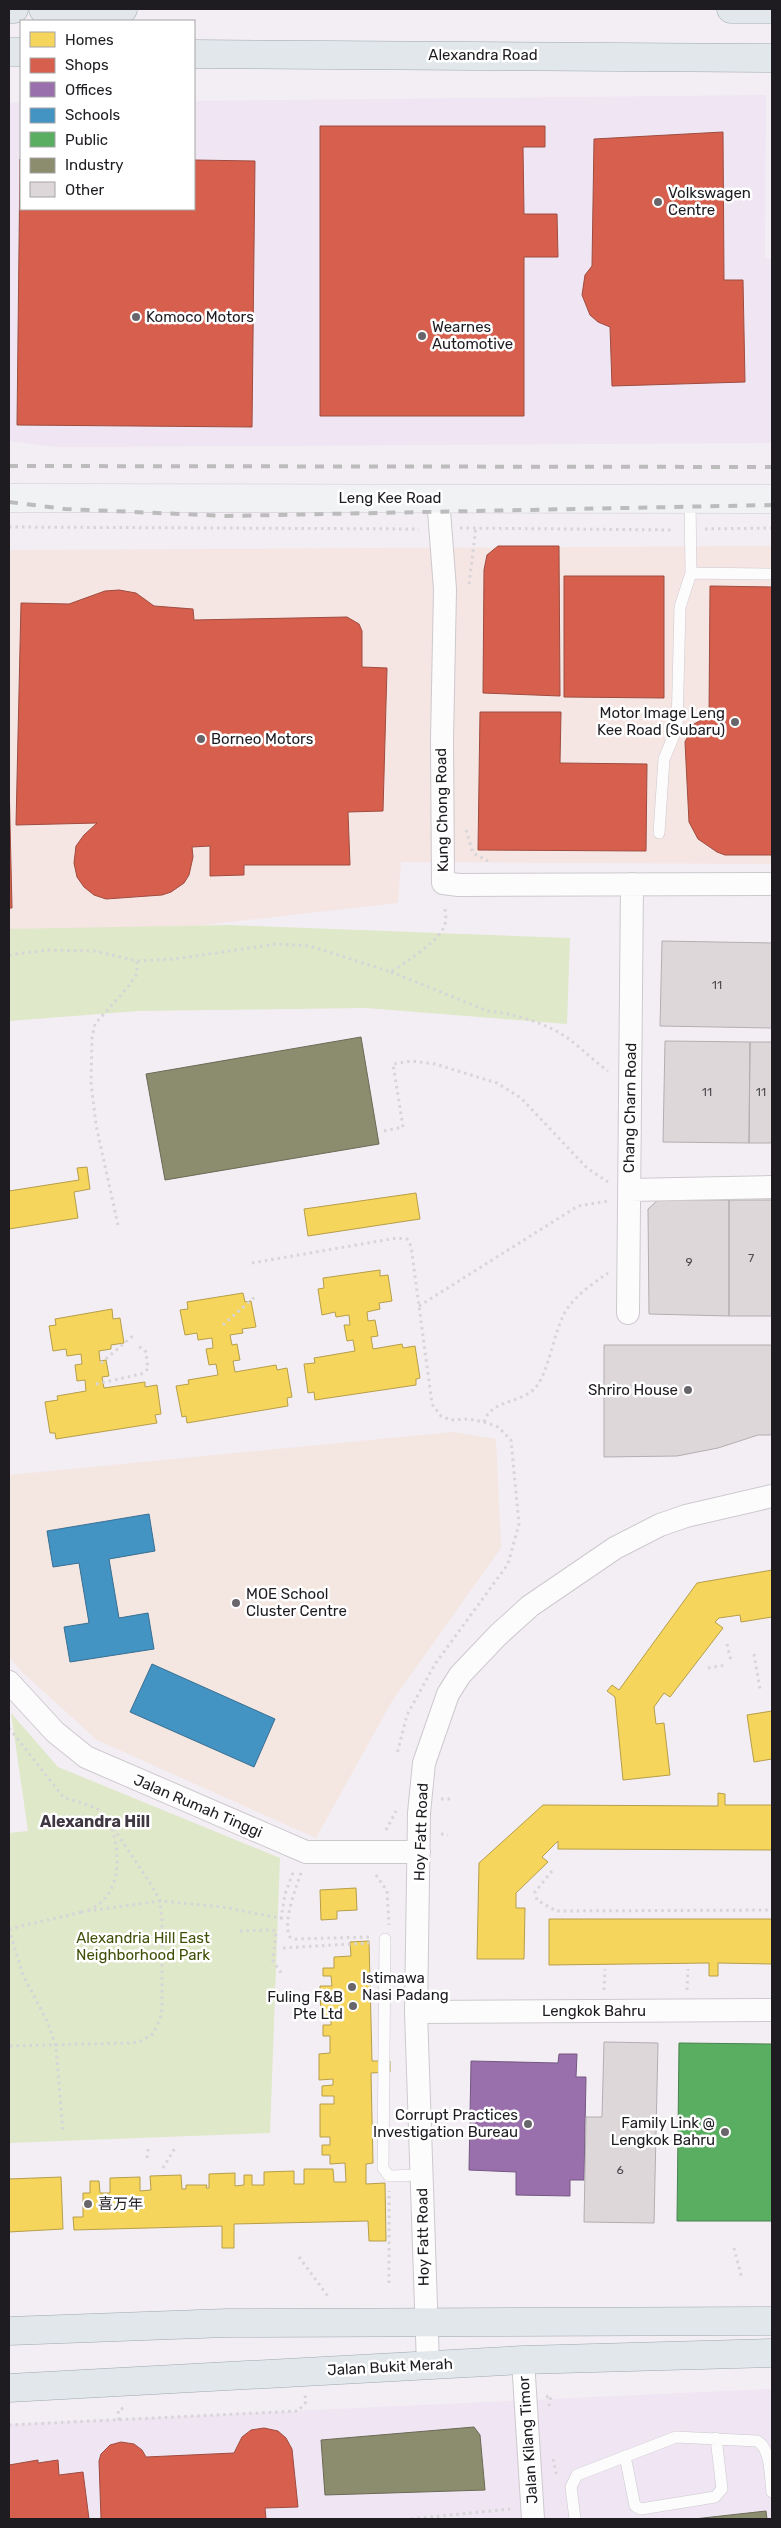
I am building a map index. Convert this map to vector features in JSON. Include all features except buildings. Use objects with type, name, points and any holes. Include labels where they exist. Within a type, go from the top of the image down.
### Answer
[{"type":"main road","points":[[9,9],[14,9]]},
{"type":"main road","points":[[43,9],[123,9]]},
{"type":"main road","points":[[731,9],[772,9]]},
{"type":"main road","name":"Alexandra Road","points":[[195,54],[772,58]]},
{"type":"main road","points":[[9,2331],[227,2323],[772,2321]]},
{"type":"main road","name":"Jalan Bukit Merah","points":[[9,2382],[304,2372],[523,2360],[772,2353]]},
{"type":"street","name":"Leng Kee Road","points":[[9,498],[772,499]]},
{"type":"street","name":"Kung Chong Road","points":[[438,498],[445,589],[442,740],[443,882],[459,885],[772,884]]},
{"type":"street","name":"Chang Charn Road","points":[[632,884],[631,1088],[619,1192],[772,1187]]},
{"type":"street","points":[[619,1192],[628,1313]]},
{"type":"street","name":"Hoy Fatt Road","points":[[428,2365],[416,2012],[419,1852],[424,1763],[448,1694],[460,1675],[498,1634],[530,1606],[615,1548],[660,1525],[724,1506],[772,1496]]},
{"type":"street","name":"Jalan Rumah Tinggi","points":[[9,1682],[55,1732],[86,1757],[306,1852],[419,1852]]},
{"type":"street","name":"Lengkok Bahru","points":[[416,2012],[772,2010]]},
{"type":"street","name":"Jalan Kilang Timor","points":[[523,2360],[532,2516]]},
{"type":"lane","points":[[659,832],[664,759],[677,728],[680,607],[691,573],[690,499]]},
{"type":"lane","points":[[691,573],[772,574]]},
{"type":"lane","points":[[384,1940],[383,2168],[389,2176],[422,2175]]},
{"type":"lane","points":[[575,2519],[571,2487],[573,2480],[584,2472],[676,2437],[756,2441],[762,2444],[766,2450],[772,2492]]},
{"type":"lane","points":[[625,2456],[632,2497],[635,2506],[640,2509],[715,2497],[722,2488],[716,2438]]},
{"type":"path","points":[[9,526],[476,527],[690,530],[772,528]]},
{"type":"path","points":[[468,590],[476,527]]},
{"type":"path","points":[[465,826],[473,853],[484,860],[492,862]]},
{"type":"path","points":[[391,972],[418,952],[443,929],[446,917],[443,882]]},
{"type":"path","points":[[9,956],[48,950],[94,951],[137,961],[174,959],[277,944],[310,946],[391,972],[488,1010],[532,1021],[567,1038],[631,1088]]},
{"type":"path","points":[[118,1225],[96,1125],[91,1082],[92,1037],[95,1024],[137,974],[137,961]]},
{"type":"path","points":[[384,1130],[403,1127],[393,1064],[412,1061],[435,1064],[497,1083],[521,1098],[587,1168],[619,1192]]},
{"type":"path","points":[[418,1306],[578,1206],[619,1192]]},
{"type":"path","points":[[252,1263],[397,1238],[407,1239],[411,1246],[432,1404],[441,1416],[451,1420],[484,1422],[498,1427],[511,1440],[519,1524],[516,1542],[508,1564],[496,1583],[435,1664],[407,1715],[397,1754]]},
{"type":"path","points":[[484,1422],[486,1413],[492,1408],[509,1404],[534,1389],[569,1306],[611,1271]]},
{"type":"path","points":[[223,1325],[257,1295]]},
{"type":"path","points":[[101,1363],[134,1334]]},
{"type":"path","points":[[96,1384],[141,1374],[148,1370],[146,1352],[136,1344]]},
{"type":"path","points":[[727,1644],[730,1661]]},
{"type":"path","points":[[754,1654],[760,1689]]},
{"type":"path","points":[[708,1668],[726,1665]]},
{"type":"path","points":[[9,1728],[63,1797],[97,1808],[110,1823],[160,1901],[162,1921],[162,2009],[153,2034],[139,2042],[129,2043],[56,2047],[9,2046]]},
{"type":"path","points":[[384,1832],[397,1809]]},
{"type":"path","points":[[82,1912],[94,1908],[104,1899],[111,1888],[118,1869],[116,1840],[110,1823]]},
{"type":"path","points":[[62,2132],[56,2047],[48,2022],[23,1975],[9,1929],[82,1912],[160,1901],[223,1907],[283,1919],[285,1894],[296,1867]]},
{"type":"path","points":[[303,1870],[292,1896],[288,1932],[290,1937],[295,1939],[371,1937]]},
{"type":"path","points":[[552,1870],[535,1892],[537,1900],[556,1911],[772,1910]]},
{"type":"path","points":[[240,1931],[272,1930],[276,1932],[274,1961],[282,1974]]},
{"type":"path","points":[[283,1948],[384,1940]]},
{"type":"path","points":[[604,1993],[605,1969]]},
{"type":"path","points":[[687,1988],[688,1970]]},
{"type":"path","points":[[163,2168],[176,2148]]},
{"type":"path","points":[[147,2158],[148,2149]]},
{"type":"path","points":[[734,2248],[742,2279]]},
{"type":"path","points":[[299,2257],[347,2323]]},
{"type":"path","points":[[9,2425],[298,2411],[306,2402],[304,2372]]},
{"type":"path","points":[[411,2519],[532,2516]]},
{"type":"shaded area","points":[[766,95],[765,258],[772,259],[772,443],[56,447],[9,441],[9,103],[20,102],[20,210],[195,210],[195,101]]},
{"type":"shaded area","points":[[772,546],[772,864],[401,862],[398,903],[9,947],[9,550]]},
{"type":"shaded area","name":"MOE School Cluster Centre","points":[[453,1432],[496,1439],[501,1548],[392,1701],[316,1838],[97,1740],[22,1672],[9,1657],[9,1475]]},
{"type":"shaded area","points":[[772,2389],[772,2519],[9,2519],[9,2424]]},
{"type":"green space","points":[[228,925],[570,938],[567,1024],[366,1008],[139,1011],[9,1021],[9,929]]},
{"type":"green space","name":"Alexandria Hill East Neighborhood Park","points":[[11,1713],[58,1767],[280,1858],[270,2133],[9,2143],[9,1833],[28,1831]]},
{"type":"railway","points":[[9,466],[772,467]]},
{"type":"railway","points":[[9,502],[65,509],[227,516],[772,505]]},
{"type":"place","name":"Volkswagen Centre","points":[[658,202]]},
{"type":"place","name":"Komoco Motors","points":[[136,317]]},
{"type":"place","name":"Wearnes Automotive","points":[[422,336]]},
{"type":"place","name":"Motor Image Leng Kee Road (Subaru)","points":[[735,722]]},
{"type":"place","name":"Borneo Motors","points":[[201,739]]},
{"type":"place","name":"Shriro House","points":[[688,1390]]},
{"type":"place","name":"MOE School Cluster Centre","points":[[236,1603]]},
{"type":"place","name":"Istimawa Nasi Padang","points":[[352,1987]]},
{"type":"place","name":"Fuling F&B Pte Ltd","points":[[353,2006]]},
{"type":"place","name":"Corrupt Practices Investigation Bureau","points":[[528,2124]]},
{"type":"place","name":"Family Link @ Lengkok Bahru","points":[[725,2132]]},
{"type":"place","name":"喜万年","points":[[88,2204]]},
{"type":"district","name":"Alexandra Hill","points":[[95,1821]]}]
